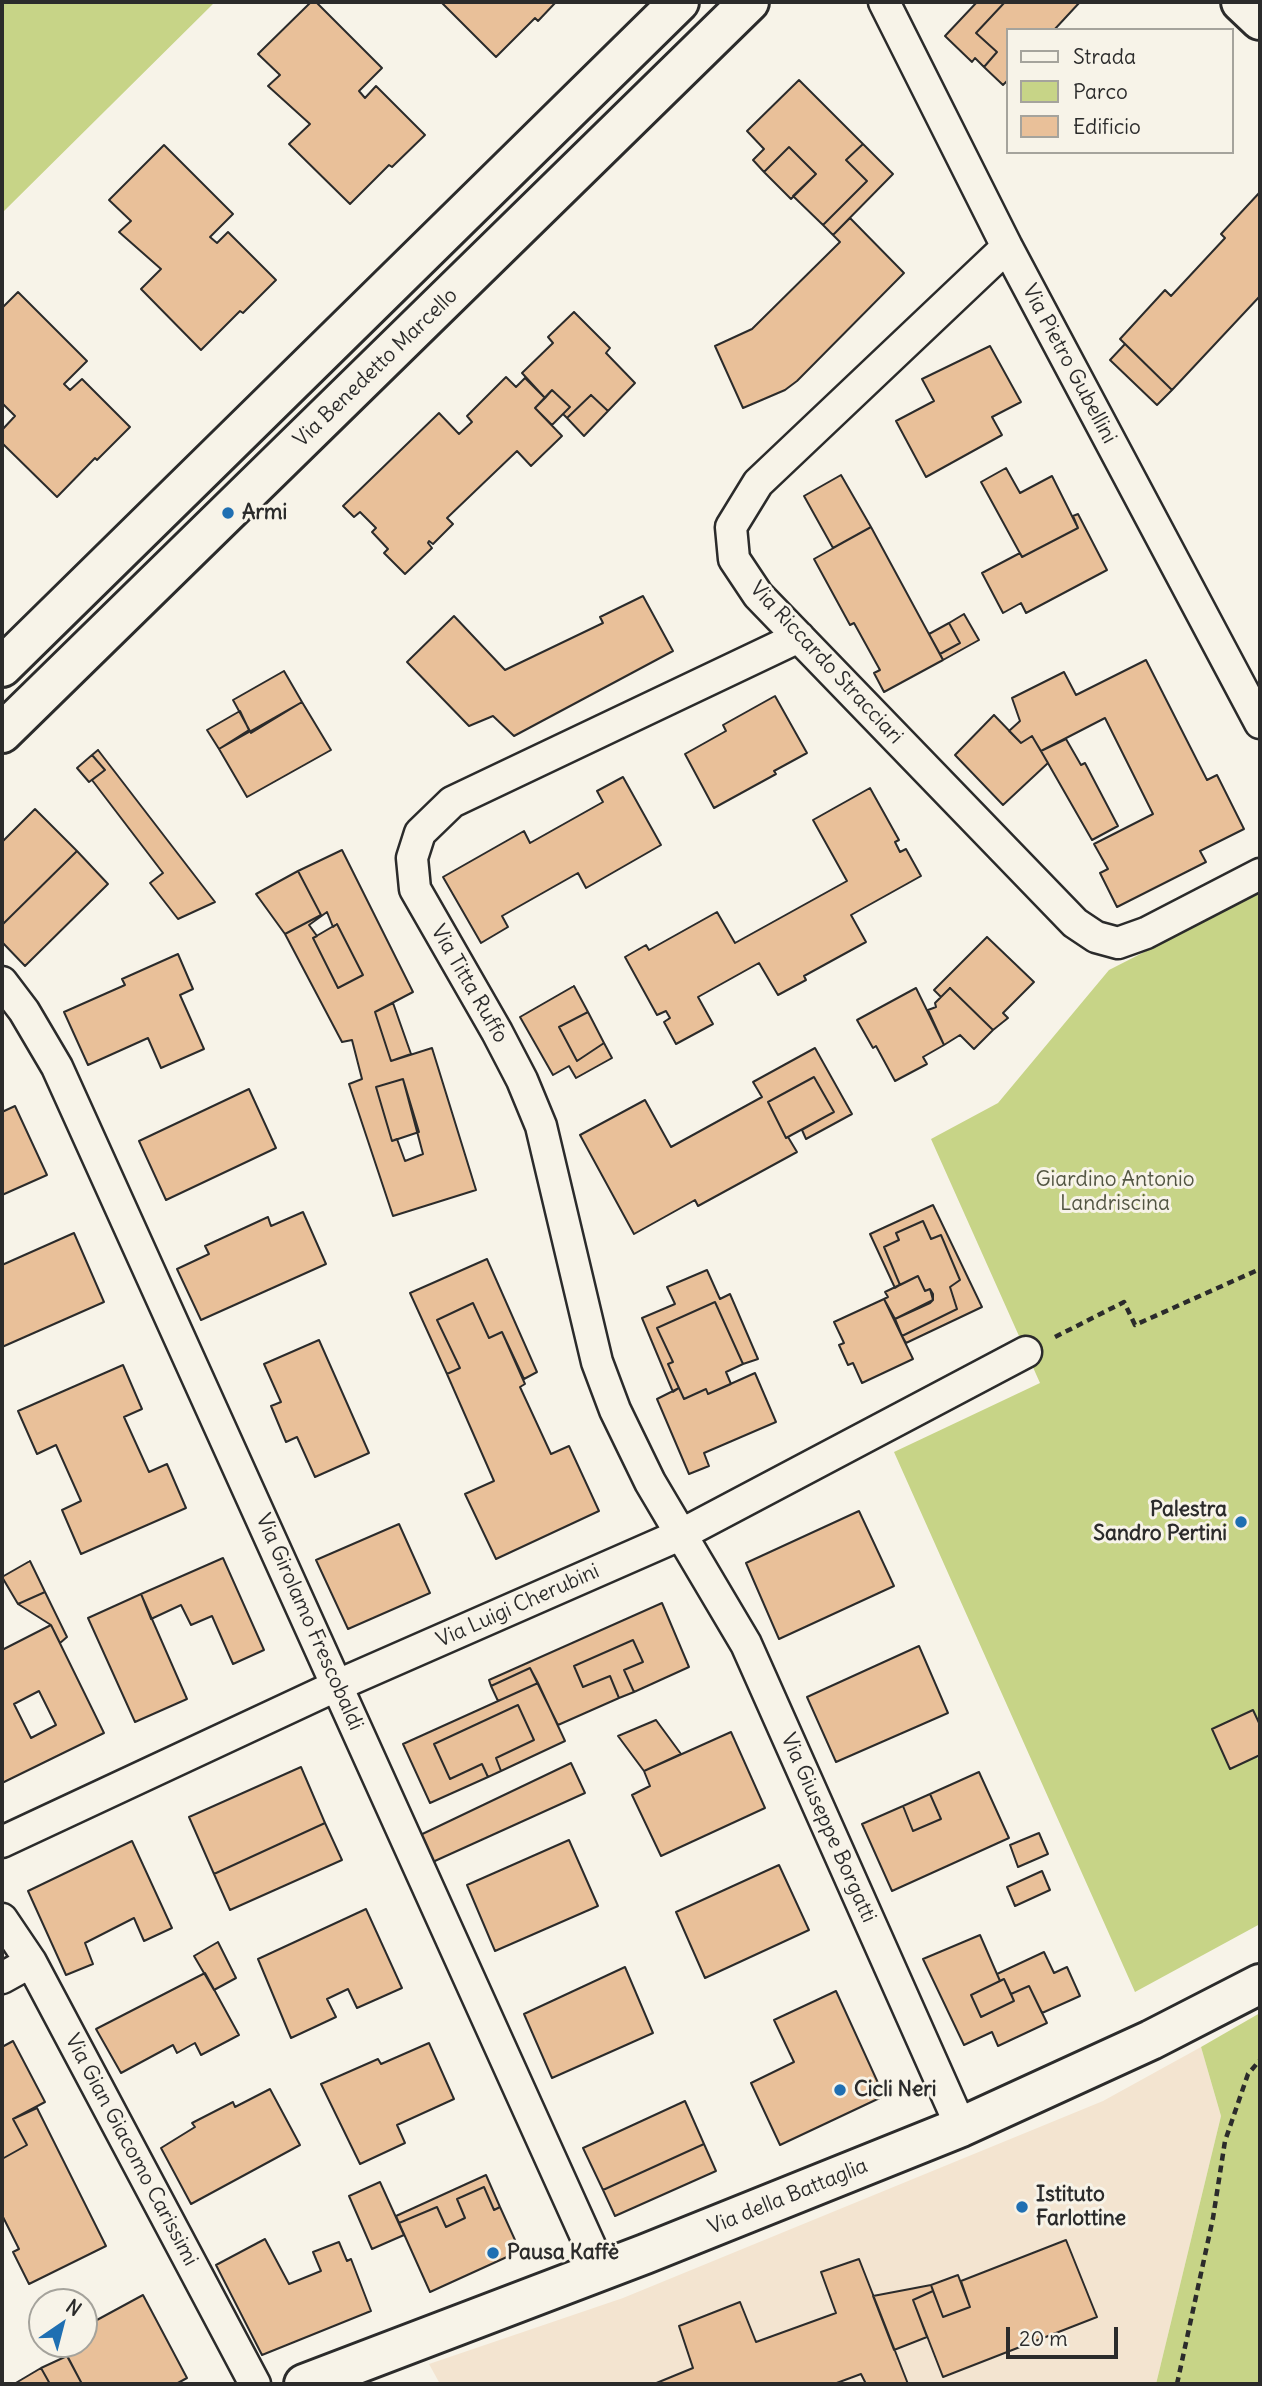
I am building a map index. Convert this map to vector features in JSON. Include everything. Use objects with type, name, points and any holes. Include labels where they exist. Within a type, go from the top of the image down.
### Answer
[{"type":"main road","points":[[2,667],[679,2]]},
{"type":"main road","name":"Via Benedetto Marcello","points":[[2,733],[749,2]]},
{"type":"main road","points":[[1241,2],[1260,20]]},
{"type":"main road","name":"Via della Battaglia","points":[[304,2384],[961,2127],[1151,2040],[1260,1984]]},
{"type":"street","name":"Via Pietro Gubellini","points":[[884,2],[1007,247],[1260,723]]},
{"type":"street","name":"Via Riccardo Stracciari","points":[[1007,247],[758,484],[731,527],[734,559],[758,595],[1075,923],[1096,937],[1118,943],[1146,933],[1260,874]]},
{"type":"street","name":"Via Titta Ruffo","points":[[682,1534],[650,1482],[615,1410],[597,1362],[541,1126],[522,1080],[497,1032],[415,889],[412,858],[420,833],[452,802],[799,637]]},
{"type":"street","name":"Via Girolamo Frescobaldi","points":[[2,982],[24,1011],[57,1067],[601,2270]]},
{"type":"street","name":"Via Luigi Cherubini","points":[[2,1842],[338,1685],[682,1534],[1026,1352]]},
{"type":"street","name":"Via Giuseppe Borgatti","points":[[682,1534],[746,1644],[961,2127]]},
{"type":"street","name":"Via Gian Giacomo Carissimi","points":[[2,1919],[31,1962],[255,2384]]},
{"type":"street","points":[[2,1978],[31,1962]]},
{"type":"path","points":[[1026,1352],[1124,1301],[1135,1325],[1260,1269]]},
{"type":"path","points":[[1177,2384],[1213,2218],[1225,2141],[1248,2074],[1260,2060]]},
{"type":"shaded area","name":"Istituto Farlottine","points":[[1201,2047],[1221,2116],[1156,2384],[440,2384],[429,2364],[623,2298],[1103,2101]]},
{"type":"green space","points":[[2,2],[215,2],[2,213]]},
{"type":"green space","name":"Giardino Antonio Landriscina","points":[[1260,893],[1260,1755],[1257,1757],[1260,1763],[1260,1924],[1135,1992],[894,1452],[1040,1383],[931,1139],[998,1103],[1109,970]]},
{"type":"green space","points":[[1260,2013],[1260,2384],[1156,2384],[1221,2116],[1201,2047]]},
{"type":"building","points":[[311,2],[316,2],[382,68],[359,91],[365,98],[376,86],[425,135],[392,167],[389,165],[350,204],[289,144],[310,124],[268,86],[280,75],[258,54]]},
{"type":"building","points":[[441,2],[556,2],[538,21],[535,18],[496,57]]},
{"type":"building","points":[[977,2],[1005,2],[976,33],[997,52],[984,67],[975,58],[972,62],[945,36]]},
{"type":"building","points":[[1005,2],[1080,2],[1056,28],[1006,28],[1006,82],[1003,85],[984,67],[997,52],[976,33]]},
{"type":"building","points":[[799,80],[863,144],[846,160],[867,181],[823,225],[793,196],[816,174],[789,147],[764,172],[753,160],[764,149],[747,131]]},
{"type":"building","points":[[863,144],[893,174],[833,235],[823,225],[867,181],[846,160]]},
{"type":"building","points":[[164,145],[233,214],[210,237],[217,243],[228,232],[276,280],[201,350],[141,289],[161,269],[119,232],[131,221],[109,200]]},
{"type":"building","points":[[789,147],[816,174],[791,199],[764,172]]},
{"type":"building","points":[[1260,192],[1260,296],[1172,390],[1120,339],[1165,290],[1171,296],[1225,238],[1221,234]]},
{"type":"building","points":[[850,218],[904,273],[797,381],[785,390],[743,408],[715,346],[752,329],[840,242],[833,235]]},
{"type":"building","points":[[18,292],[87,361],[64,384],[70,390],[82,379],[130,427],[57,497],[2,443],[2,430],[15,416],[2,403],[2,308]]},
{"type":"building","points":[[574,312],[610,348],[606,353],[635,383],[608,411],[591,395],[567,418],[563,414],[570,407],[552,390],[545,398],[522,373],[553,343],[548,337]]},
{"type":"building","points":[[1125,344],[1172,390],[1157,405],[1110,360]]},
{"type":"building","points":[[990,346],[1021,402],[992,417],[1002,435],[926,477],[896,421],[934,401],[922,379]]},
{"type":"building","points":[[506,377],[516,387],[525,378],[545,398],[535,408],[562,436],[531,466],[517,451],[447,518],[453,524],[433,544],[429,541],[432,548],[405,574],[384,553],[388,549],[372,532],[376,528],[360,512],[354,517],[343,506],[439,413],[459,434],[472,422],[467,416]]},
{"type":"building","points":[[552,390],[570,407],[552,425],[535,408]]},
{"type":"building","points":[[591,395],[608,411],[584,436],[567,418]]},
{"type":"building","points":[[1006,468],[1020,493],[1052,476],[1078,528],[1022,557],[981,482]]},
{"type":"building","points":[[841,475],[871,527],[833,548],[804,496]]},
{"type":"building","points":[[1078,514],[1107,570],[1026,613],[1021,603],[1003,613],[982,573],[1020,553],[1022,557],[1078,528],[1073,516]]},
{"type":"building","points":[[871,527],[943,660],[884,692],[874,673],[880,670],[854,623],[850,625],[814,559]]},
{"type":"building","points":[[643,596],[673,651],[514,736],[493,716],[469,726],[407,662],[454,616],[505,670],[603,623],[600,617]]},
{"type":"building","points":[[964,614],[979,640],[943,660],[940,654],[960,643],[949,623]]},
{"type":"building","points":[[949,623],[960,643],[940,654],[929,634]]},
{"type":"building","points":[[1146,660],[1207,780],[1217,775],[1244,829],[1200,851],[1206,862],[1117,907],[1100,873],[1108,869],[1094,844],[1153,814],[1105,718],[1041,751],[1032,736],[1021,743],[1009,731],[1020,721],[1012,698],[1064,672],[1076,695]]},
{"type":"building","points":[[284,671],[302,702],[251,733],[233,700]]},
{"type":"building","points":[[775,696],[807,753],[774,771],[776,774],[714,808],[685,754],[726,731],[723,725]]},
{"type":"building","points":[[302,702],[331,750],[247,797],[219,749]]},
{"type":"building","points":[[240,711],[249,730],[219,749],[207,730]]},
{"type":"building","points":[[994,715],[1021,743],[1032,736],[1048,763],[1003,805],[955,755]]},
{"type":"building","points":[[1066,739],[1081,765],[1085,763],[1118,826],[1092,840],[1041,751]]},
{"type":"building","points":[[98,750],[215,902],[178,919],[150,883],[163,873],[92,780],[105,770],[92,755]]},
{"type":"building","points":[[92,755],[105,770],[89,782],[77,768]]},
{"type":"building","points":[[623,777],[661,845],[586,888],[578,873],[502,916],[508,927],[481,943],[443,877],[524,831],[530,843],[603,802],[597,791]]},
{"type":"building","points":[[870,788],[899,840],[895,842],[900,852],[906,849],[921,876],[851,915],[866,942],[804,976],[806,980],[778,995],[759,963],[698,997],[713,1024],[676,1044],[664,1022],[670,1018],[666,1011],[657,1015],[625,957],[646,945],[649,950],[717,912],[735,943],[847,881],[813,820]]},
{"type":"building","points":[[35,809],[77,851],[2,925],[2,842]]},
{"type":"building","points":[[342,850],[413,992],[375,1012],[391,1061],[432,1048],[476,1190],[393,1216],[349,1084],[362,1079],[352,1040],[342,1042],[285,934],[321,915],[298,871]],"holes":[[[327,912],[333,927],[337,924],[363,975],[338,988],[313,938],[317,936],[309,925]],[[403,1079],[423,1154],[405,1161],[397,1139],[392,1141],[376,1087]]]},
{"type":"building","points":[[77,851],[108,884],[25,966],[2,942],[2,925]]},
{"type":"building","points":[[298,871],[321,915],[285,934],[256,894]]},
{"type":"building","points":[[337,924],[363,975],[338,988],[313,938]]},
{"type":"building","points":[[987,937],[1034,982],[1003,1013],[1008,1018],[993,1030],[950,988],[941,997],[934,990]]},
{"type":"building","points":[[178,954],[193,989],[180,995],[204,1049],[161,1068],[148,1038],[88,1065],[64,1012],[125,985],[122,979]]},
{"type":"building","points":[[574,986],[588,1012],[559,1027],[577,1061],[604,1043],[612,1058],[576,1078],[569,1066],[553,1075],[520,1017]]},
{"type":"building","points":[[916,988],[944,1045],[923,1057],[927,1064],[895,1081],[876,1046],[873,1048],[857,1020]]},
{"type":"building","points":[[950,988],[993,1030],[974,1049],[960,1035],[944,1045],[928,1010],[936,1007],[935,1003]]},
{"type":"building","points":[[393,1003],[411,1054],[391,1061],[375,1012]]},
{"type":"building","points":[[588,1012],[604,1043],[577,1061],[559,1027]]},
{"type":"building","points":[[815,1048],[852,1114],[806,1139],[802,1130],[834,1112],[814,1077],[768,1102],[786,1138],[788,1137],[797,1152],[698,1206],[695,1200],[634,1234],[580,1135],[645,1100],[671,1147],[762,1097],[753,1082]]},
{"type":"building","points":[[814,1077],[834,1112],[786,1138],[768,1102]]},
{"type":"building","points":[[403,1079],[419,1132],[392,1141],[376,1087]]},
{"type":"building","points":[[249,1089],[276,1148],[166,1200],[139,1141]]},
{"type":"building","points":[[15,1106],[47,1175],[2,1195],[2,1112]]},
{"type":"building","points":[[933,1205],[982,1307],[906,1343],[902,1336],[957,1309],[950,1287],[960,1280],[941,1235],[931,1239],[923,1221],[896,1233],[899,1240],[884,1247],[900,1285],[895,1288],[870,1234]]},
{"type":"building","points":[[303,1212],[326,1264],[201,1320],[177,1269],[209,1254],[205,1246],[268,1217],[271,1226]]},
{"type":"building","points":[[923,1221],[931,1239],[941,1235],[960,1280],[950,1287],[957,1309],[902,1336],[895,1319],[930,1303],[933,1294],[930,1289],[925,1291],[918,1276],[900,1285],[884,1247],[899,1240],[896,1233]]},
{"type":"building","points":[[74,1233],[104,1302],[2,1347],[2,1265]]},
{"type":"building","points":[[487,1259],[537,1372],[524,1379],[502,1332],[489,1338],[473,1303],[437,1320],[460,1368],[447,1374],[410,1293]]},
{"type":"building","points":[[707,1270],[720,1299],[730,1294],[758,1359],[743,1364],[715,1302],[657,1328],[673,1362],[668,1364],[679,1388],[673,1392],[642,1318],[675,1304],[667,1287]]},
{"type":"building","points":[[918,1276],[925,1291],[930,1289],[933,1300],[895,1319],[884,1299],[888,1297],[885,1292]]},
{"type":"building","points":[[884,1299],[913,1359],[862,1383],[853,1363],[848,1365],[839,1345],[844,1343],[834,1322]]},
{"type":"building","points":[[715,1302],[743,1364],[726,1372],[731,1384],[708,1394],[706,1389],[684,1399],[668,1364],[673,1362],[657,1328]]},
{"type":"building","points":[[473,1303],[489,1338],[502,1332],[525,1384],[520,1387],[551,1454],[569,1446],[599,1511],[496,1559],[465,1494],[494,1481],[447,1374],[460,1368],[437,1320]]},
{"type":"building","points":[[319,1340],[369,1453],[315,1477],[297,1437],[286,1442],[271,1406],[281,1402],[264,1364]]},
{"type":"building","points":[[123,1365],[142,1409],[124,1417],[149,1472],[167,1464],[186,1508],[81,1554],[62,1510],[81,1501],[56,1445],[37,1454],[18,1411]]},
{"type":"building","points":[[755,1373],[776,1422],[704,1453],[709,1466],[689,1474],[657,1399],[679,1388],[684,1399],[706,1389],[708,1394]]},
{"type":"building","points":[[859,1511],[894,1586],[779,1639],[746,1563]]},
{"type":"building","points":[[399,1524],[430,1593],[348,1629],[316,1560]]},
{"type":"building","points":[[223,1558],[264,1650],[233,1664],[212,1616],[191,1625],[181,1605],[151,1619],[141,1594]]},
{"type":"building","points":[[30,1561],[45,1592],[18,1604],[2,1577]]},
{"type":"building","points":[[45,1592],[67,1637],[60,1643],[51,1625],[18,1604]]},
{"type":"building","points":[[141,1594],[187,1699],[135,1722],[88,1618]]},
{"type":"building","points":[[662,1603],[689,1667],[634,1692],[624,1670],[643,1662],[633,1640],[574,1666],[583,1687],[610,1676],[619,1698],[558,1725],[530,1668],[491,1686],[489,1680]]},
{"type":"building","points":[[51,1625],[104,1733],[2,1783],[2,1650]],"holes":[[[39,1691],[56,1725],[31,1738],[14,1704]]]},
{"type":"building","points":[[633,1640],[643,1662],[624,1670],[634,1692],[619,1698],[610,1676],[583,1687],[574,1666]]},
{"type":"building","points":[[919,1646],[948,1713],[836,1762],[807,1697]]},
{"type":"building","points":[[530,1668],[538,1683],[498,1701],[491,1686]]},
{"type":"building","points":[[538,1683],[565,1741],[501,1771],[496,1758],[534,1740],[518,1705],[434,1744],[450,1779],[482,1764],[488,1777],[430,1803],[403,1744]]},
{"type":"building","points":[[518,1705],[534,1740],[496,1758],[501,1771],[488,1777],[482,1764],[450,1779],[434,1744]]},
{"type":"building","points":[[1253,1710],[1260,1725],[1260,1755],[1230,1769],[1212,1729]]},
{"type":"building","points":[[656,1720],[681,1754],[644,1771],[618,1736]]},
{"type":"building","points":[[731,1732],[765,1808],[661,1856],[632,1795],[650,1786],[644,1771]]},
{"type":"building","points":[[571,1763],[585,1793],[426,1865],[414,1838]]},
{"type":"building","points":[[301,1767],[325,1823],[214,1874],[189,1817]]},
{"type":"building","points":[[979,1772],[1009,1838],[892,1891],[862,1824],[903,1806],[913,1831],[941,1819],[930,1794]]},
{"type":"building","points":[[930,1794],[941,1819],[913,1831],[903,1806]]},
{"type":"building","points":[[325,1823],[342,1860],[230,1910],[214,1874]]},
{"type":"building","points":[[1039,1833],[1048,1854],[1018,1867],[1010,1845]]},
{"type":"building","points":[[569,1840],[598,1906],[495,1951],[467,1885]]},
{"type":"building","points":[[132,1841],[172,1928],[144,1941],[134,1918],[85,1943],[93,1964],[66,1975],[28,1891]]},
{"type":"building","points":[[779,1865],[809,1930],[705,1978],[676,1912]]},
{"type":"building","points":[[1042,1871],[1050,1890],[1015,1906],[1007,1887]]},
{"type":"building","points":[[366,1909],[402,1988],[357,2008],[348,1989],[327,1999],[336,2017],[291,2038],[258,1959]]},
{"type":"building","points":[[980,1935],[1000,1981],[971,1995],[981,2017],[1014,2001],[1011,1994],[1029,1986],[1047,2023],[998,2046],[992,2032],[964,2045],[923,1959]]},
{"type":"building","points":[[218,1942],[236,1978],[214,1990],[194,1956]]},
{"type":"building","points":[[1044,1952],[1054,1973],[1067,1967],[1080,1996],[1042,2013],[1029,1986],[1011,1994],[1004,1979],[1000,1981],[997,1974]]},
{"type":"building","points":[[625,1967],[653,2033],[552,2078],[524,2014]]},
{"type":"building","points":[[205,1973],[239,2035],[201,2055],[195,2043],[177,2053],[173,2045],[121,2073],[96,2029]]},
{"type":"building","points":[[1004,1979],[1014,2001],[981,2017],[971,1995]]},
{"type":"building","points":[[836,1991],[884,2096],[780,2145],[751,2083],[794,2062],[774,2020]]},
{"type":"building","points":[[13,2041],[45,2102],[13,2119],[27,2145],[2,2159],[2,2047]]},
{"type":"building","points":[[429,2043],[454,2099],[397,2125],[405,2143],[360,2164],[321,2084],[378,2059],[381,2064]]},
{"type":"building","points":[[270,2089],[300,2145],[191,2204],[161,2148],[195,2127],[192,2123],[233,2102],[235,2107]]},
{"type":"building","points":[[685,2101],[704,2144],[603,2190],[583,2148]]},
{"type":"building","points":[[37,2108],[106,2246],[29,2284],[13,2252],[19,2249],[2,2215],[2,2159],[27,2145],[13,2119]]},
{"type":"building","points":[[704,2144],[716,2171],[615,2216],[603,2190]]},
{"type":"building","points":[[486,2175],[500,2207],[494,2210],[484,2187],[457,2199],[465,2218],[446,2227],[437,2207],[399,2223],[396,2216]]},
{"type":"building","points":[[380,2182],[404,2235],[372,2249],[349,2196]]},
{"type":"building","points":[[484,2187],[494,2210],[500,2207],[520,2251],[430,2292],[399,2223],[437,2207],[446,2227],[465,2218],[457,2199]]},
{"type":"building","points":[[265,2239],[289,2284],[321,2271],[313,2252],[339,2242],[347,2261],[351,2259],[371,2311],[262,2355],[216,2265]]},
{"type":"building","points":[[1066,2240],[1097,2317],[943,2377],[913,2300],[933,2291],[943,2317],[970,2307],[961,2281]]},
{"type":"building","points":[[859,2259],[908,2384],[866,2384],[861,2374],[834,2384],[654,2384],[693,2368],[679,2326],[740,2302],[756,2342],[836,2313],[821,2272]]},
{"type":"building","points":[[958,2275],[970,2307],[943,2317],[931,2285]]},
{"type":"building","points":[[931,2285],[933,2291],[913,2300],[927,2337],[894,2350],[873,2296]]},
{"type":"building","points":[[143,2295],[187,2378],[176,2384],[82,2384],[68,2358],[98,2358],[98,2319]]},
{"type":"building","points":[[68,2358],[82,2384],[50,2384],[41,2368]]},
{"type":"building","points":[[41,2368],[50,2384],[14,2384]]},
{"type":"place","name":"Armi","points":[[228,513]]},
{"type":"place","name":"Palestra Sandro Pertini","points":[[1241,1522]]},
{"type":"place","name":"Cicli Neri","points":[[840,2090]]},
{"type":"place","name":"Istituto Farlottine","points":[[1022,2207]]},
{"type":"place","name":"Pausa Kaffè","points":[[493,2253]]}]
